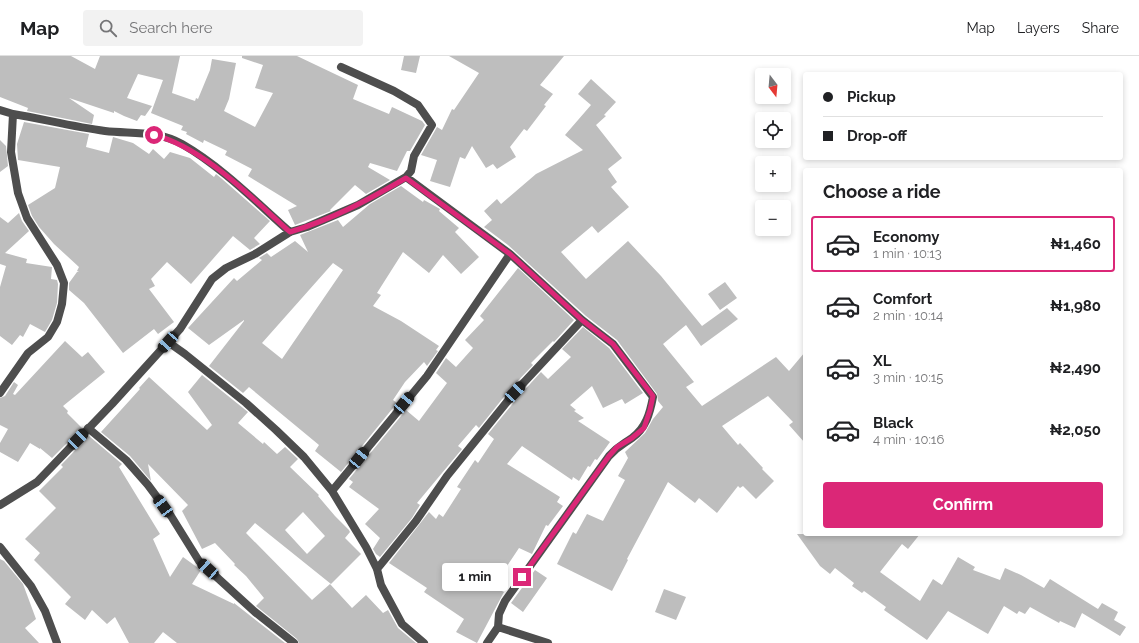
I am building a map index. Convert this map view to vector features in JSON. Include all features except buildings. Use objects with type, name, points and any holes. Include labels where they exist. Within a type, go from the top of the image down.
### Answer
[{"type":"street","points":[[0,505],[36,482],[112,404],[180,329],[212,279],[226,268],[255,254],[290,232],[307,227],[358,205],[406,178],[411,171],[414,156],[432,125],[418,105],[394,91],[340,67]]},
{"type":"street","points":[[0,110],[13,114],[105,131],[142,132],[166,138],[181,144],[218,169],[290,232]]},
{"type":"street","points":[[0,393],[28,352],[48,337],[58,322],[62,304],[64,283],[57,265],[27,218],[18,193],[11,152],[13,114]]},
{"type":"street","points":[[406,178],[510,254],[582,320],[613,344],[653,396],[644,428],[632,438],[617,447],[609,456],[505,601],[499,614],[498,627],[487,643]]},
{"type":"street","points":[[332,491],[427,376],[510,254]]},
{"type":"street","points":[[377,569],[416,521],[448,476],[515,392],[582,320]]},
{"type":"street","points":[[168,342],[185,354],[276,430],[304,457],[332,491],[366,547],[377,569],[381,585],[402,624],[424,643]]},
{"type":"street","points":[[88,428],[126,460],[148,485],[171,516],[198,561],[255,612],[294,643]]},
{"type":"street","points":[[0,546],[31,586],[45,611],[57,643]]},
{"type":"street","points":[[498,627],[545,643]]},
{"type":"route","points":[[154,135],[181,144],[218,169],[290,232],[307,227],[358,205],[406,178],[510,254],[582,320],[613,344],[653,396],[644,428],[632,438],[617,447],[609,456],[522,577]]}]
